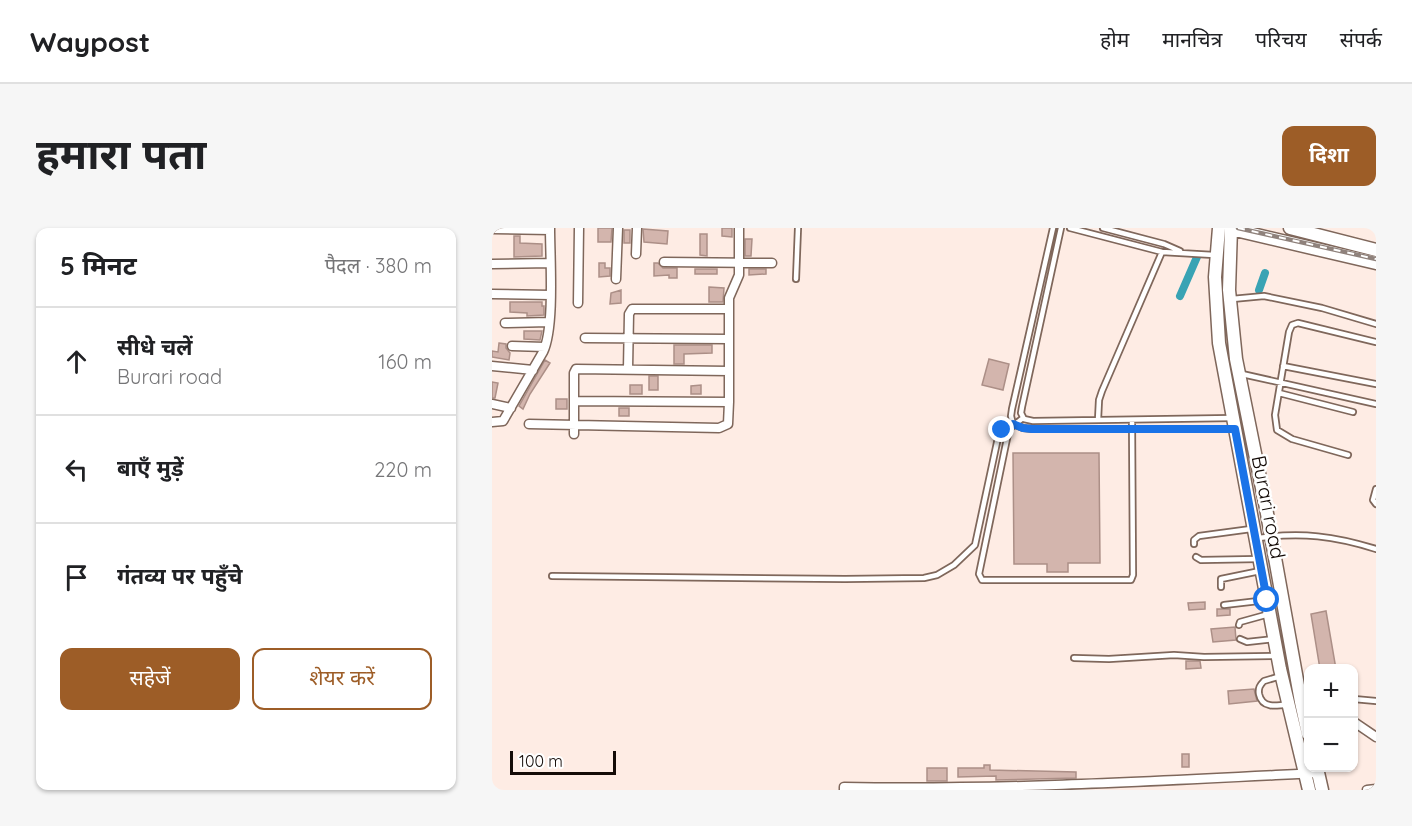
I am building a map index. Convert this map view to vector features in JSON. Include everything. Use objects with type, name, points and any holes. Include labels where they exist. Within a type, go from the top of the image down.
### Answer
[{"type":"main road","points":[[1227,228],[1376,263]]},
{"type":"main road","name":"Burari road","points":[[1227,228],[1217,255],[1215,277],[1217,324],[1281,676],[1299,699]]},
{"type":"main road","name":"Burari road","points":[[1227,228],[1230,299],[1239,374],[1271,536],[1304,725]]},
{"type":"main road","points":[[1290,228],[1376,250]]},
{"type":"main road","name":"Burari road","points":[[1309,790],[1313,772]]},
{"type":"main road","name":"Burari road","points":[[1313,772],[1322,790]]},
{"type":"street","points":[[578,303],[579,228]]},
{"type":"street","points":[[616,279],[618,228]]},
{"type":"street","points":[[636,254],[637,228]]},
{"type":"street","points":[[529,424],[573,430],[724,427],[728,424],[729,294],[739,275],[739,228]]},
{"type":"street","points":[[492,422],[502,422],[545,347],[550,295],[550,229],[493,229]]},
{"type":"street","points":[[664,262],[772,263]]},
{"type":"street","points":[[492,264],[550,263]]},
{"type":"street","points":[[492,294],[550,295]]},
{"type":"street","points":[[628,369],[629,314],[634,309],[729,309]]},
{"type":"street","points":[[505,323],[549,322]]},
{"type":"street","points":[[585,338],[729,339]]},
{"type":"street","points":[[512,346],[545,347]]},
{"type":"street","points":[[492,366],[533,370]]},
{"type":"street","points":[[573,430],[576,369],[729,371]]},
{"type":"street","points":[[574,401],[729,402]]},
{"type":"street","points":[[492,404],[511,408]]},
{"type":"street","points":[[1358,725],[1376,737]]},
{"type":"street","points":[[844,790],[844,787],[982,789],[1128,787],[1304,772]]},
{"type":"street","points":[[1366,790],[1376,789]]},
{"type":"lane","points":[[796,279],[798,228]]},
{"type":"lane","points":[[1053,228],[1011,416],[1011,427],[980,578],[986,580],[1131,580],[1133,575],[1132,420]]},
{"type":"lane","points":[[1023,418],[1022,407],[1061,228]]},
{"type":"lane","points":[[1070,228],[1162,252],[1217,255]]},
{"type":"lane","points":[[1103,228],[1164,244],[1182,252]]},
{"type":"lane","points":[[1098,420],[1102,391],[1162,252]]},
{"type":"lane","points":[[1230,299],[1264,296],[1322,308],[1376,324]]},
{"type":"lane","points":[[1348,454],[1292,438],[1277,430],[1275,415],[1289,332],[1298,322],[1376,342]]},
{"type":"lane","points":[[1031,327],[1039,329]]},
{"type":"lane","points":[[1283,366],[1376,384]]},
{"type":"lane","points":[[1239,374],[1376,404]]},
{"type":"lane","points":[[1279,393],[1353,411]]},
{"type":"lane","points":[[552,576],[845,579],[924,578],[937,575],[954,565],[975,545],[999,433],[1023,418]]},
{"type":"lane","points":[[1023,418],[1033,421],[1132,420],[1234,424]]},
{"type":"lane","points":[[1060,421],[1060,429]]},
{"type":"lane","points":[[1011,427],[1132,429],[1234,424]]},
{"type":"lane","points":[[1376,489],[1373,500],[1376,504]]},
{"type":"lane","points":[[1194,544],[1194,540],[1199,536],[1254,533],[1271,536],[1329,537],[1376,549]]},
{"type":"lane","points":[[1196,557],[1201,560],[1260,565]]},
{"type":"lane","points":[[1221,587],[1221,579],[1260,565]]},
{"type":"lane","points":[[1224,605],[1267,600]]},
{"type":"lane","points":[[1239,625],[1240,622],[1269,614]]},
{"type":"lane","points":[[1240,639],[1247,642],[1274,639]]},
{"type":"lane","points":[[1074,658],[1109,659],[1174,655],[1277,656]]},
{"type":"lane","points":[[1281,676],[1264,681],[1259,689],[1263,703],[1266,705],[1299,699]]},
{"type":"lane","points":[[1358,699],[1376,701]]},
{"type":"building","points":[[598,228],[612,228],[611,242],[598,242]]},
{"type":"building","points":[[722,228],[732,228],[732,237],[722,236]]},
{"type":"building","points":[[643,229],[668,231],[667,244],[644,242]]},
{"type":"building","points":[[624,230],[630,230],[630,243],[624,243]]},
{"type":"building","points":[[700,234],[707,234],[707,256],[700,255]]},
{"type":"building","points":[[514,236],[520,236],[520,243],[542,244],[542,256],[514,257]]},
{"type":"building","points":[[745,239],[752,239],[751,256],[745,256]]},
{"type":"building","points":[[599,263],[605,263],[605,268],[610,268],[610,276],[599,277]]},
{"type":"building","points":[[654,263],[658,263],[663,268],[677,268],[677,278],[669,278],[669,275],[654,276]]},
{"type":"building","points":[[695,269],[717,269],[717,274],[695,274]]},
{"type":"building","points":[[749,269],[766,269],[766,274],[749,275]]},
{"type":"building","points":[[709,287],[724,288],[723,302],[709,302]]},
{"type":"building","points":[[621,290],[621,303],[610,304],[611,293]]},
{"type":"building","points":[[510,302],[542,302],[544,315],[527,316],[527,313],[510,312]]},
{"type":"building","points":[[524,331],[542,331],[540,340],[524,339]]},
{"type":"building","points":[[499,343],[506,344],[510,353],[509,360],[492,357],[492,351],[498,352]]},
{"type":"building","points":[[674,345],[712,345],[712,353],[684,354],[684,364],[674,364]]},
{"type":"building","points":[[989,359],[1009,364],[1003,390],[982,385]]},
{"type":"building","points":[[545,360],[550,363],[523,409],[519,406]]},
{"type":"building","points":[[649,376],[658,376],[658,390],[649,390]]},
{"type":"building","points":[[492,382],[498,383],[495,398],[492,398]]},
{"type":"building","points":[[630,385],[642,385],[642,394],[630,394]]},
{"type":"building","points":[[701,385],[701,394],[691,394],[691,386]]},
{"type":"building","points":[[556,399],[567,399],[567,409],[556,409]]},
{"type":"building","points":[[619,408],[629,408],[629,416],[619,416]]},
{"type":"building","points":[[1013,453],[1099,453],[1100,563],[1068,563],[1068,572],[1047,572],[1047,564],[1014,564]]},
{"type":"building","points":[[1205,602],[1205,609],[1189,610],[1188,603]]},
{"type":"building","points":[[1217,609],[1230,609],[1230,615],[1217,616]]},
{"type":"building","points":[[1326,611],[1335,664],[1319,664],[1311,614]]},
{"type":"building","points":[[1235,627],[1236,640],[1213,642],[1211,629]]},
{"type":"building","points":[[1186,661],[1200,661],[1201,668],[1186,669]]},
{"type":"building","points":[[1254,689],[1257,701],[1229,704],[1228,691]]},
{"type":"building","points":[[1182,754],[1189,754],[1189,767],[1182,767]]},
{"type":"building","points":[[984,765],[990,765],[990,770],[1076,772],[1076,778],[996,780],[996,776],[958,777],[958,768],[984,768]]},
{"type":"building","points":[[927,768],[947,768],[947,781],[927,781]]},
{"type":"waterway","points":[[1180,296],[1197,257]]},
{"type":"waterway","points":[[1259,290],[1265,273]]},
{"type":"railway","points":[[1238,228],[1376,259]]},
{"type":"route","points":[[1002,430],[1009,429],[1013,424],[1032,429],[1235,429],[1267,600]]}]
